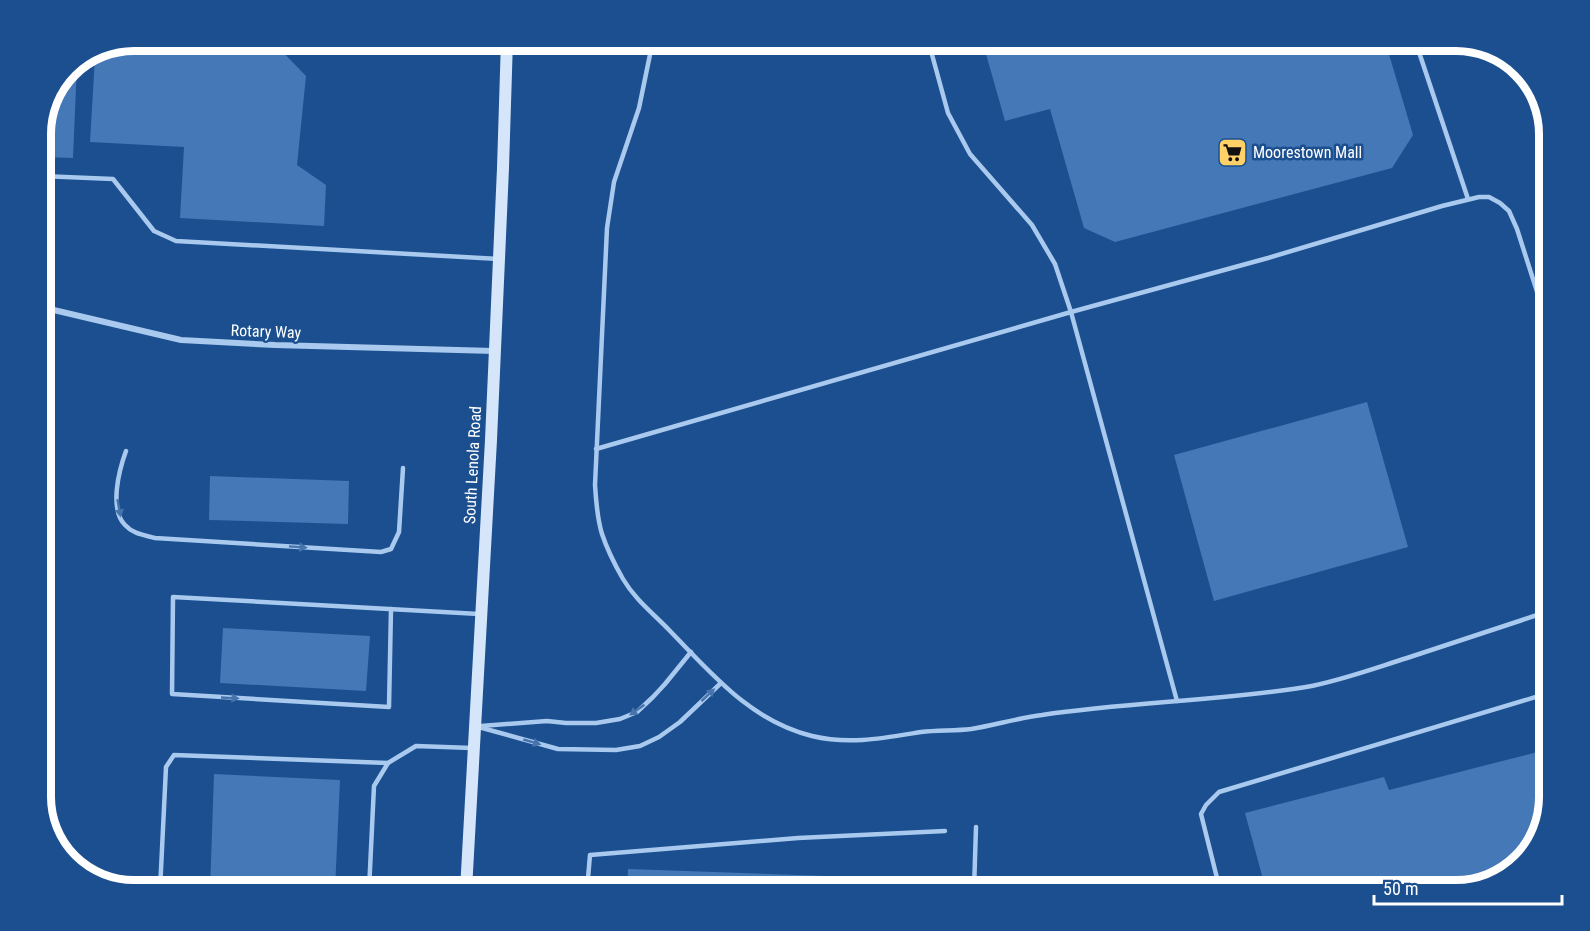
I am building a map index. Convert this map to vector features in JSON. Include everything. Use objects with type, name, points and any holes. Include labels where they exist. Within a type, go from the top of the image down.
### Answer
[{"type":"street","name":"South Lenola Road","points":[[467,880],[491,441],[507,51]]},
{"type":"street","name":"Rotary Way","points":[[51,309],[181,340],[494,351]]},
{"type":"lane","points":[[651,51],[639,108],[614,182],[606,240],[594,485],[598,513],[602,534],[610,554],[624,580],[642,605],[664,624],[721,683],[752,709],[783,726],[833,740],[853,741],[970,729],[1040,715],[1224,698],[1309,686],[1369,670],[1539,615]]},
{"type":"lane","points":[[931,51],[948,113],[970,154],[1032,225],[1055,264],[1071,312],[1177,701]]},
{"type":"lane","points":[[1419,51],[1468,199]]},
{"type":"lane","points":[[51,176],[112,179],[154,231],[176,242],[499,259]]},
{"type":"lane","points":[[596,449],[1479,196],[1500,202],[1509,211],[1539,298]]},
{"type":"lane","points":[[126,451],[120,468],[117,488],[118,510],[124,524],[138,534],[155,538],[381,552],[391,549],[399,532],[403,468]]},
{"type":"lane","points":[[391,609],[389,707],[172,694],[173,597],[391,609],[481,614]]},
{"type":"lane","points":[[475,726],[547,721],[596,723],[620,719],[637,712],[665,684],[691,652]]},
{"type":"lane","points":[[475,726],[558,749],[616,750],[640,746],[659,737],[680,722],[721,683]]},
{"type":"lane","points":[[1217,880],[1201,814],[1206,805],[1219,792],[1539,696]]},
{"type":"lane","points":[[370,880],[374,786],[388,763],[416,746],[474,748]]},
{"type":"lane","points":[[161,880],[166,767],[174,755],[388,763]]},
{"type":"lane","points":[[974,880],[976,827]]},
{"type":"lane","points":[[588,880],[590,855],[798,838],[945,831]]},
{"type":"building","points":[[134,51],[282,51],[306,76],[297,165],[326,185],[324,226],[180,218],[184,147],[90,142],[95,61],[102,57]]},
{"type":"building","name":"Moorestown Mall","points":[[985,51],[1388,51],[1413,135],[1392,168],[1115,242],[1084,228],[1050,109],[1005,121]]},
{"type":"building","points":[[77,74],[73,158],[51,157],[51,128],[60,97],[68,83]]},
{"type":"building","points":[[1524,85],[1535,107],[1539,137]]},
{"type":"building","points":[[1367,402],[1408,547],[1214,601],[1174,455]]},
{"type":"building","points":[[210,476],[349,481],[348,524],[209,520]]},
{"type":"building","points":[[223,628],[370,636],[366,691],[220,683]]},
{"type":"building","points":[[1539,752],[1539,797],[1533,829],[1515,856],[1488,874],[1456,880],[1263,880],[1245,813],[1384,777],[1389,790]]},
{"type":"building","points":[[214,774],[340,780],[335,880],[210,880]]},
{"type":"building","points":[[628,869],[945,880],[627,880]]},
{"type":"place","name":"Moorestown Mall","points":[[1232,152]]}]
